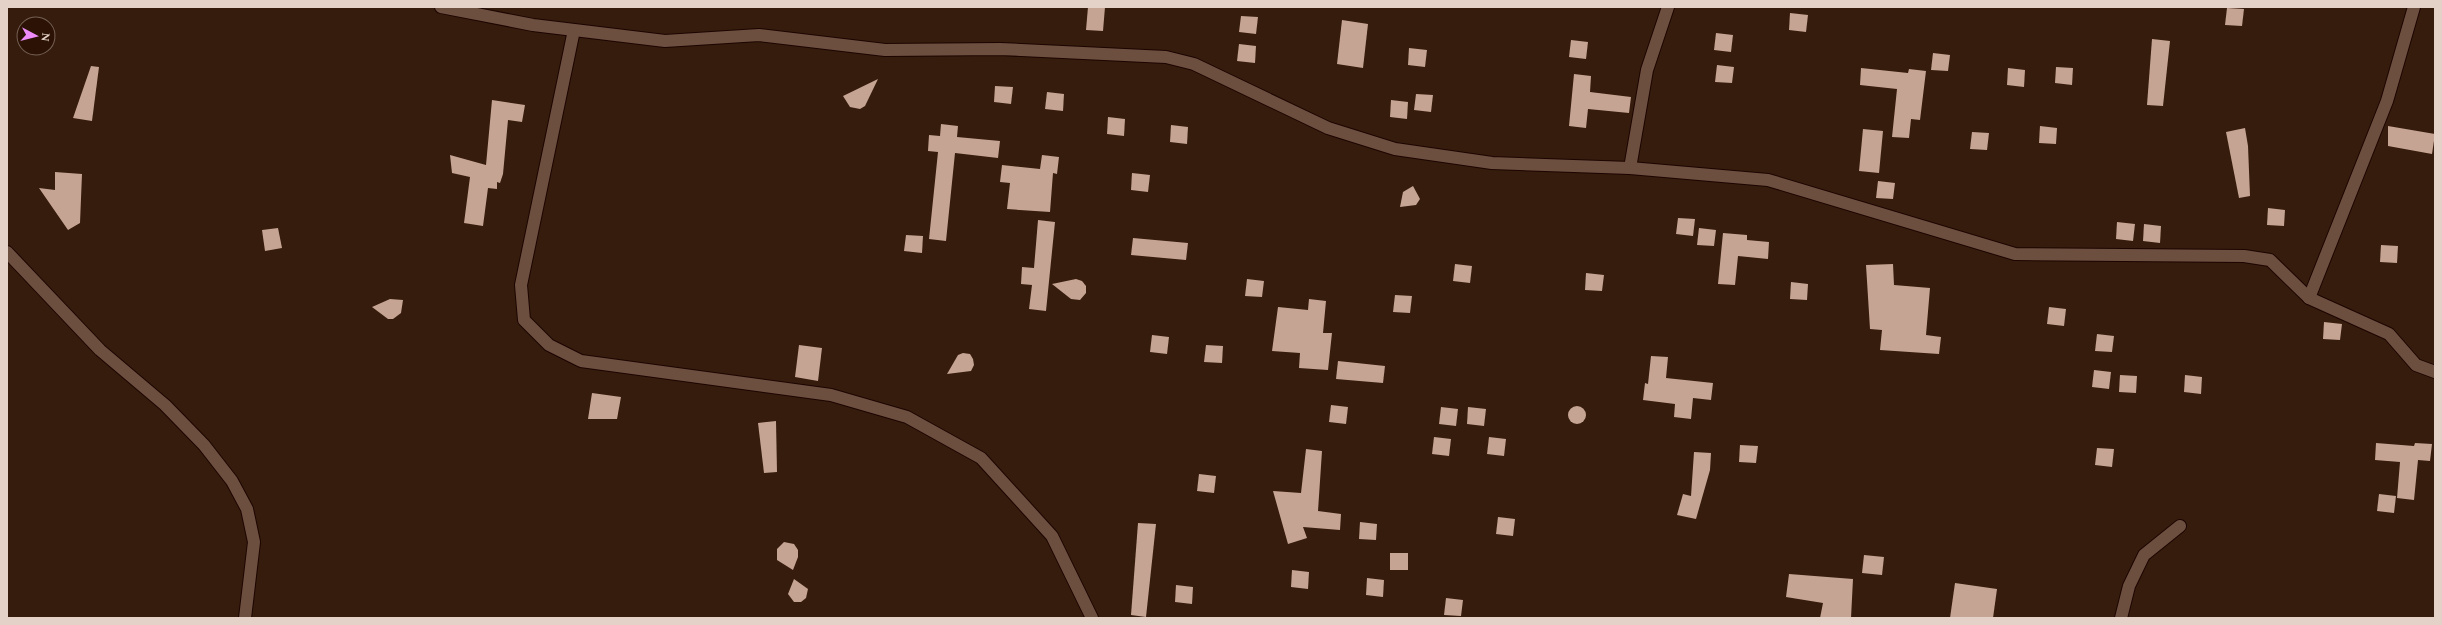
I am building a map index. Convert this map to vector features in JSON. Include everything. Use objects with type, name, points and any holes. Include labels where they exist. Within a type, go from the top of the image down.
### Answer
[{"type":"street","points":[[441,7],[533,25],[665,41],[759,35],[892,50],[1000,49],[1166,57],[1194,64],[1328,128],[1395,149],[1492,163],[1630,168],[1768,180],[2015,254],[2244,256],[2270,260],[2309,298],[2390,334],[2416,365],[2435,372]]},
{"type":"street","points":[[1630,168],[1648,70],[1668,7]]},
{"type":"street","points":[[2309,298],[2387,101],[2414,7]]},
{"type":"street","points":[[574,30],[521,285],[524,320],[549,345],[580,361],[831,395],[907,418],[980,458],[986,464],[1052,536],[1092,618]]},
{"type":"street","points":[[7,252],[100,350],[165,405],[204,444],[232,481],[247,509],[254,542],[245,618]]},
{"type":"street","points":[[2122,618],[2129,586],[2144,555],[2180,526]]},
{"type":"building","points":[[1088,7],[1105,7],[1103,31],[1086,30]]},
{"type":"building","points":[[2227,8],[2244,9],[2242,26],[2225,25]]},
{"type":"building","points":[[1790,13],[1808,15],[1806,32],[1789,30]]},
{"type":"building","points":[[1241,16],[1258,17],[1256,34],[1239,32]]},
{"type":"building","points":[[1342,20],[1368,24],[1363,68],[1337,64]]},
{"type":"building","points":[[1716,33],[1733,35],[1731,52],[1714,50]]},
{"type":"building","points":[[2152,39],[2170,41],[2163,106],[2147,105]]},
{"type":"building","points":[[1571,40],[1588,42],[1586,59],[1569,57]]},
{"type":"building","points":[[1239,44],[1256,46],[1255,63],[1237,61]]},
{"type":"building","points":[[1409,48],[1427,50],[1425,67],[1408,65]]},
{"type":"building","points":[[1933,53],[1950,55],[1948,71],[1931,70]]},
{"type":"building","points":[[1717,65],[1734,67],[1732,83],[1715,82]]},
{"type":"building","points":[[91,66],[99,67],[92,121],[73,118]]},
{"type":"building","points":[[2056,67],[2073,68],[2072,85],[2055,83]]},
{"type":"building","points":[[1861,68],[1908,73],[1909,69],[1926,71],[1920,120],[1911,119],[1909,138],[1892,137],[1897,89],[1860,85]]},
{"type":"building","points":[[2008,68],[2025,70],[2024,87],[2007,85]]},
{"type":"building","points":[[1574,74],[1591,76],[1590,92],[1631,97],[1629,113],[1588,109],[1586,128],[1569,126]]},
{"type":"building","points":[[878,79],[865,106],[860,109],[850,107],[843,96]]},
{"type":"building","points":[[995,86],[1013,87],[1011,104],[994,102]]},
{"type":"building","points":[[1047,92],[1064,94],[1063,111],[1045,109]]},
{"type":"building","points":[[1416,94],[1433,95],[1431,112],[1414,110]]},
{"type":"building","points":[[492,100],[525,105],[522,122],[508,120],[503,174],[500,183],[497,182],[497,189],[488,188],[483,226],[464,223],[470,177],[452,173],[450,155],[486,165]]},
{"type":"building","points":[[1391,100],[1408,102],[1407,119],[1390,117]]},
{"type":"building","points":[[1108,117],[1125,119],[1124,136],[1107,134]]},
{"type":"building","points":[[941,124],[958,126],[957,137],[1000,141],[998,158],[955,153],[946,241],[929,239],[938,152],[928,151],[929,135],[940,136]]},
{"type":"building","points":[[1171,125],[1188,127],[1187,144],[1170,142]]},
{"type":"building","points":[[2040,126],[2057,128],[2056,144],[2039,143]]},
{"type":"building","points":[[2388,126],[2435,134],[2432,154],[2388,146]]},
{"type":"building","points":[[2245,128],[2248,146],[2250,196],[2239,198],[2226,132]]},
{"type":"building","points":[[1863,129],[1883,131],[1879,173],[1859,171]]},
{"type":"building","points":[[1972,132],[1989,133],[1987,150],[1970,149]]},
{"type":"building","points":[[1042,155],[1059,157],[1057,174],[1053,173],[1050,212],[1007,209],[1010,183],[1000,182],[1002,165],[1040,169]]},
{"type":"building","points":[[55,172],[82,174],[80,223],[68,230],[39,188],[55,190]]},
{"type":"building","points":[[1132,173],[1150,175],[1148,192],[1131,190]]},
{"type":"building","points":[[1878,181],[1895,183],[1893,199],[1876,198]]},
{"type":"building","points":[[1413,186],[1420,199],[1416,205],[1400,207],[1403,192]]},
{"type":"building","points":[[2268,208],[2285,210],[2284,226],[2267,225]]},
{"type":"building","points":[[1678,218],[1695,219],[1693,236],[1676,234]]},
{"type":"building","points":[[1038,220],[1055,222],[1046,311],[1029,309],[1032,285],[1021,284],[1022,267],[1034,268]]},
{"type":"building","points":[[2117,222],[2135,224],[2133,241],[2116,239]]},
{"type":"building","points":[[2144,224],[2161,226],[2160,243],[2143,241]]},
{"type":"building","points":[[278,228],[282,248],[265,251],[262,230]]},
{"type":"building","points":[[1699,228],[1716,230],[1714,246],[1697,245]]},
{"type":"building","points":[[1723,233],[1747,235],[1747,240],[1769,242],[1768,259],[1738,256],[1735,285],[1718,284]]},
{"type":"building","points":[[906,235],[923,236],[922,253],[904,251]]},
{"type":"building","points":[[1133,238],[1188,243],[1186,260],[1131,255]]},
{"type":"building","points":[[2381,245],[2398,246],[2397,263],[2380,262]]},
{"type":"building","points":[[1455,264],[1472,266],[1470,283],[1453,281]]},
{"type":"building","points":[[1893,264],[1894,285],[1930,288],[1926,335],[1941,337],[1939,354],[1880,350],[1882,330],[1870,329],[1866,265]]},
{"type":"building","points":[[1586,273],[1604,275],[1602,291],[1585,290]]},
{"type":"building","points":[[1076,279],[1082,281],[1086,286],[1086,293],[1080,300],[1071,299],[1052,284]]},
{"type":"building","points":[[1247,279],[1264,281],[1262,297],[1245,296]]},
{"type":"building","points":[[1791,282],[1808,284],[1807,300],[1790,299]]},
{"type":"building","points":[[1395,295],[1412,296],[1410,313],[1393,312]]},
{"type":"building","points":[[390,299],[403,300],[401,313],[393,319],[388,319],[372,307]]},
{"type":"building","points":[[1309,299],[1326,301],[1323,333],[1332,333],[1328,370],[1299,368],[1300,353],[1272,351],[1278,307],[1308,310]]},
{"type":"building","points":[[2049,307],[2066,309],[2064,326],[2047,324]]},
{"type":"building","points":[[2324,322],[2342,324],[2340,340],[2323,339]]},
{"type":"building","points":[[2097,334],[2114,336],[2112,352],[2095,351]]},
{"type":"building","points":[[1152,335],[1169,337],[1167,354],[1150,352]]},
{"type":"building","points":[[799,345],[822,348],[818,381],[795,377]]},
{"type":"building","points":[[1206,345],[1223,346],[1222,363],[1204,362]]},
{"type":"building","points":[[963,353],[970,354],[973,359],[974,365],[971,371],[947,374],[958,355]]},
{"type":"building","points":[[1651,356],[1668,357],[1666,378],[1713,383],[1711,400],[1693,398],[1691,419],[1674,417],[1675,404],[1643,400],[1645,383],[1648,384]]},
{"type":"building","points":[[1338,361],[1385,366],[1383,383],[1336,379]]},
{"type":"building","points":[[2094,370],[2111,372],[2109,389],[2092,387]]},
{"type":"building","points":[[2120,375],[2137,376],[2136,393],[2119,392]]},
{"type":"building","points":[[2185,375],[2202,377],[2201,394],[2184,392]]},
{"type":"building","points":[[592,393],[621,397],[617,419],[588,419]]},
{"type":"building","points":[[1331,405],[1348,407],[1346,424],[1329,422]]},
{"type":"building","points":[[1577,406],[1581,407],[1585,411],[1585,419],[1581,423],[1577,424],[1573,423],[1569,419],[1568,415],[1569,411],[1573,407]]},
{"type":"building","points":[[1441,407],[1458,409],[1456,426],[1439,424]]},
{"type":"building","points":[[1468,407],[1486,409],[1484,426],[1467,424]]},
{"type":"building","points":[[776,421],[777,472],[764,473],[758,423]]},
{"type":"building","points":[[1434,437],[1451,439],[1449,456],[1432,454]]},
{"type":"building","points":[[1489,437],[1506,439],[1504,456],[1487,454]]},
{"type":"building","points":[[2376,443],[2414,446],[2415,443],[2432,444],[2430,461],[2418,460],[2414,500],[2397,498],[2400,462],[2375,460]]},
{"type":"building","points":[[1740,445],[1758,446],[1756,463],[1739,462]]},
{"type":"building","points":[[2097,448],[2114,449],[2112,467],[2095,465]]},
{"type":"building","points":[[1306,449],[1322,451],[1318,511],[1341,514],[1340,530],[1303,527],[1307,538],[1288,544],[1273,491],[1301,493]]},
{"type":"building","points":[[1694,452],[1711,453],[1710,470],[1696,519],[1677,515],[1683,494],[1691,496]]},
{"type":"building","points":[[1199,474],[1216,476],[1214,493],[1197,491]]},
{"type":"building","points":[[2379,494],[2396,496],[2394,513],[2377,511]]},
{"type":"building","points":[[1498,517],[1515,519],[1513,536],[1496,534]]},
{"type":"building","points":[[1360,522],[1377,524],[1376,540],[1359,539]]},
{"type":"building","points":[[1138,523],[1156,524],[1146,617],[1131,615]]},
{"type":"building","points":[[784,542],[794,544],[798,550],[798,557],[793,570],[777,560],[777,549]]},
{"type":"building","points":[[1390,553],[1408,553],[1408,570],[1390,570]]},
{"type":"building","points":[[1864,555],[1884,557],[1882,575],[1862,573]]},
{"type":"building","points":[[1292,570],[1309,572],[1308,589],[1291,587]]},
{"type":"building","points":[[1789,574],[1853,579],[1851,618],[1820,618],[1823,603],[1786,597]]},
{"type":"building","points":[[1367,578],[1384,580],[1383,597],[1366,595]]},
{"type":"building","points":[[794,579],[808,589],[806,598],[801,602],[794,602],[788,594]]},
{"type":"building","points":[[1955,583],[1997,589],[1993,618],[1950,618]]},
{"type":"building","points":[[1176,585],[1193,587],[1192,604],[1175,602]]},
{"type":"building","points":[[1446,598],[1463,600],[1461,616],[1444,615]]}]
